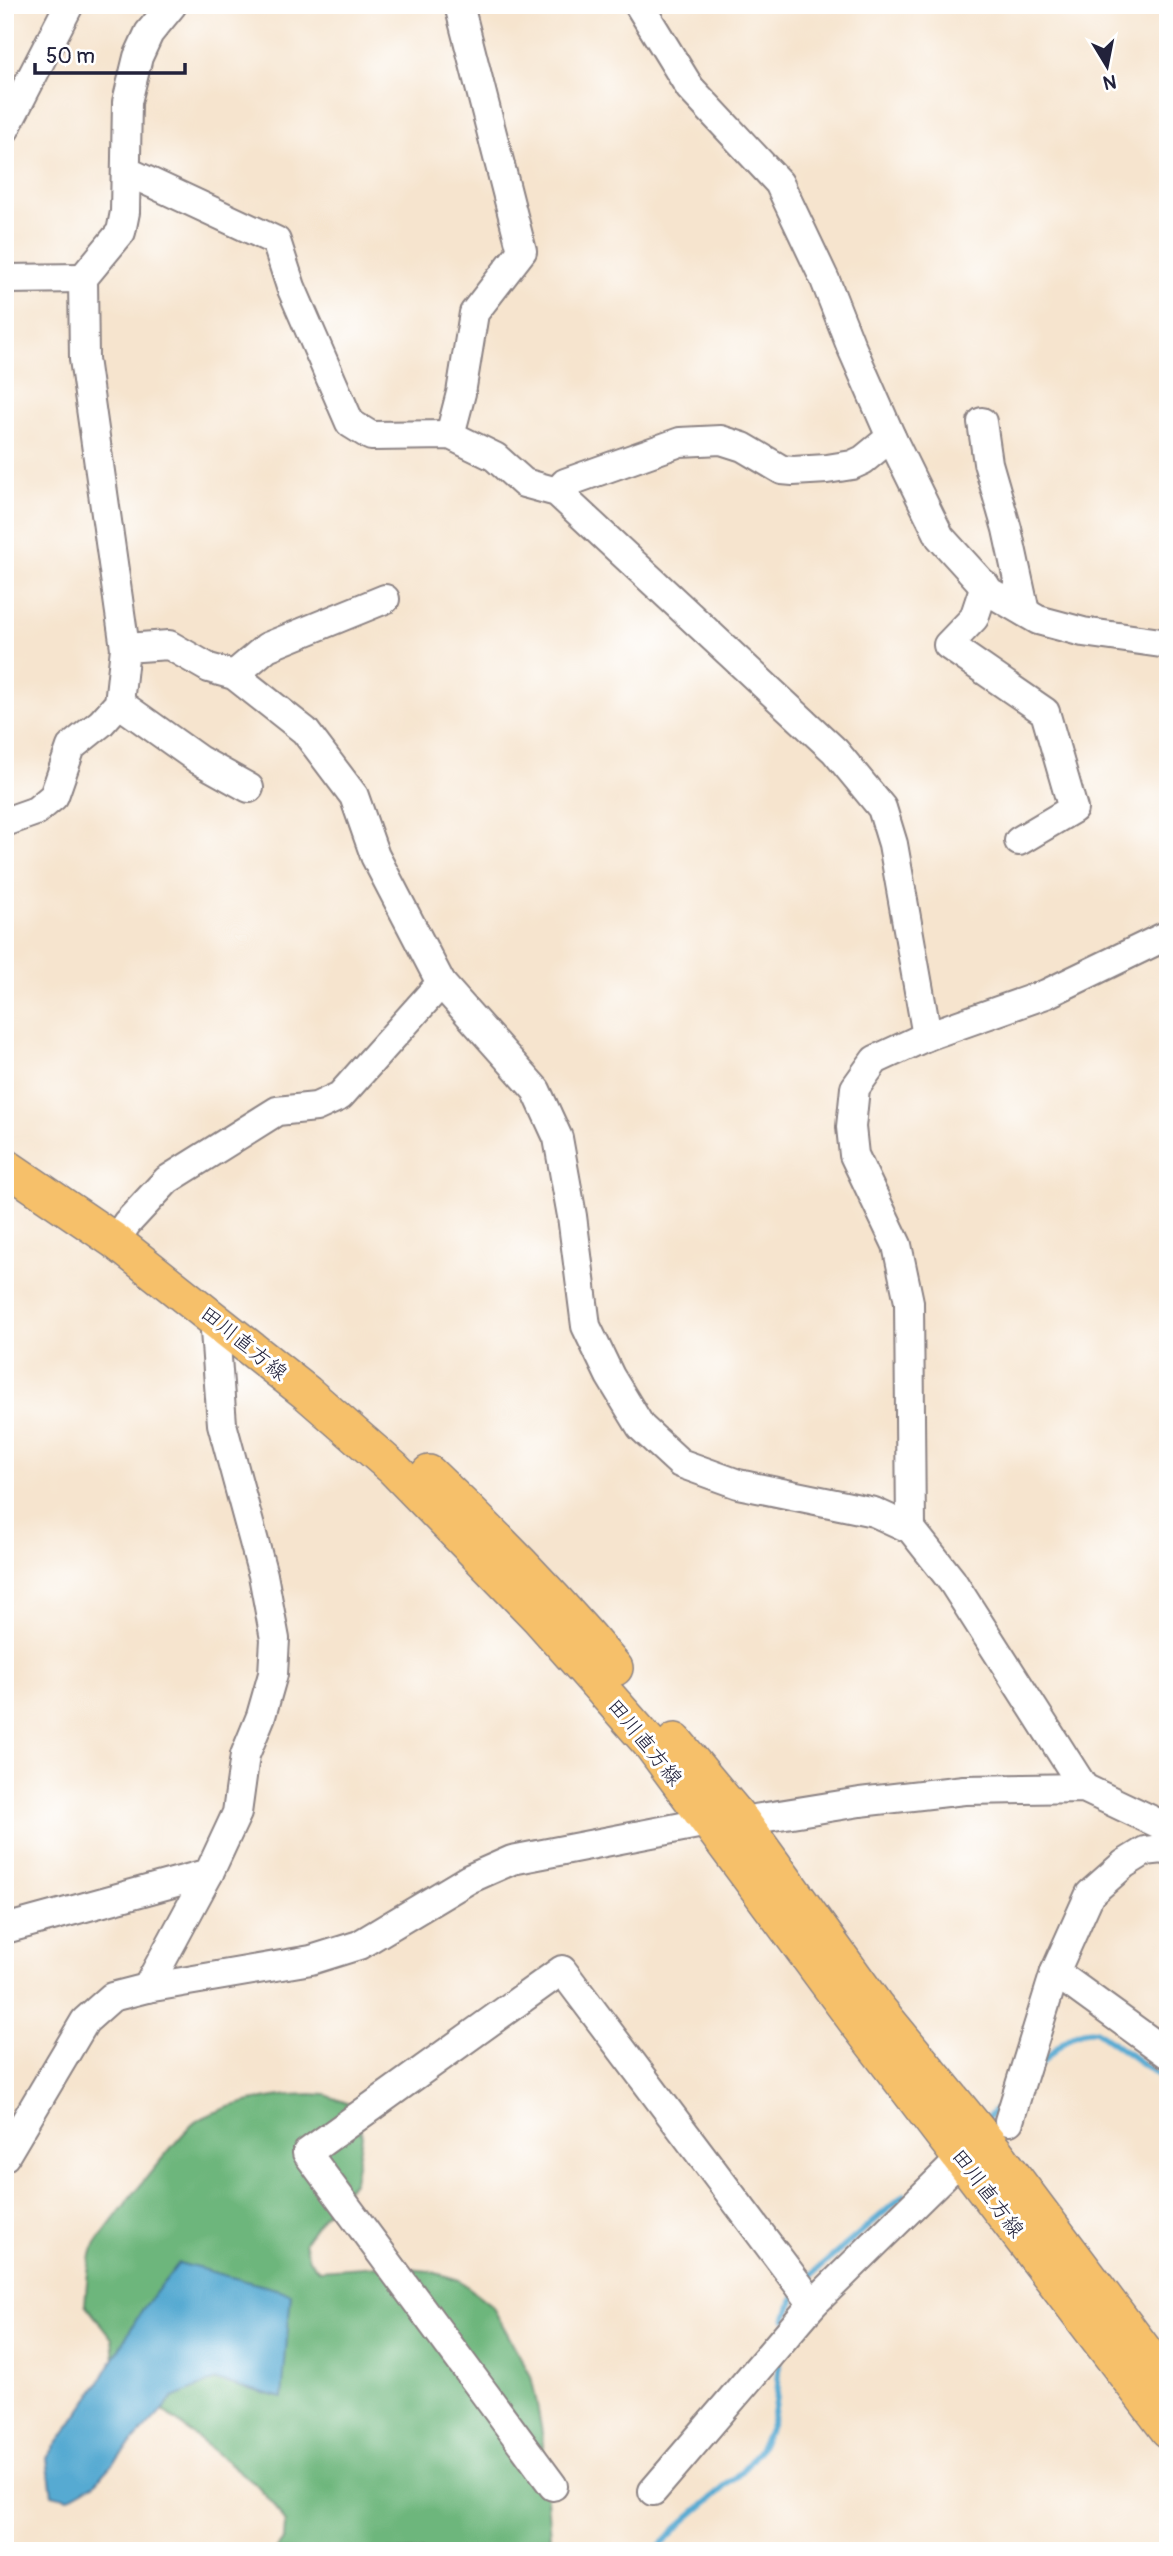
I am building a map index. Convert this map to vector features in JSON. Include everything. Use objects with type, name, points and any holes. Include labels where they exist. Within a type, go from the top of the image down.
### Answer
[{"type":"main road","name":"田川直方線","points":[[5,1142],[45,1166],[215,1318],[393,1468],[547,1627],[652,1746],[857,2023],[985,2138],[1168,2430]]},
{"type":"main road","name":"田川直方線","points":[[5,1166],[121,1232],[226,1297],[318,1372],[482,1522],[562,1606],[742,1821],[875,2005],[985,2138],[1168,2382]]},
{"type":"street","points":[[5,129],[68,5]]},
{"type":"street","points":[[5,822],[36,811],[54,796],[71,747],[101,723],[119,703],[125,648],[84,359],[83,278],[121,232],[125,212],[127,102],[138,57],[149,33],[172,5]]},
{"type":"street","points":[[450,435],[461,393],[474,313],[522,251],[459,5]]},
{"type":"street","points":[[639,5],[690,88],[779,183],[825,280],[891,437],[940,537],[990,592],[1038,620],[1083,632],[1168,644]]},
{"type":"street","points":[[126,171],[276,241],[291,287],[350,423],[371,436],[450,435],[495,457],[524,483],[557,492],[835,751],[882,808],[893,844],[926,1036]]},
{"type":"street","points":[[5,279],[83,278]]},
{"type":"street","points":[[982,422],[988,463],[1007,529],[1025,611]]},
{"type":"street","points":[[557,492],[565,483],[680,442],[721,440],[743,447],[782,470],[793,471],[852,465],[863,460],[891,437]]},
{"type":"street","points":[[985,585],[974,618],[948,645],[1045,712],[1073,809],[1019,841]]},
{"type":"street","points":[[234,675],[267,647],[385,599]]},
{"type":"street","points":[[125,648],[169,645],[209,668],[234,675],[305,731],[354,796],[375,856],[441,983],[536,1090],[558,1138],[572,1216],[586,1326],[610,1376],[641,1427],[680,1463],[738,1484],[874,1512],[911,1529],[952,1581],[1084,1788]]},
{"type":"street","points":[[119,703],[200,760],[249,788]]},
{"type":"street","points":[[911,1529],[909,1302],[897,1245],[854,1155],[851,1127],[855,1088],[875,1060],[926,1036],[1046,994],[1168,935]]},
{"type":"street","points":[[121,1232],[167,1180],[277,1111],[316,1107],[340,1096],[441,983]]},
{"type":"street","points":[[147,1988],[209,1873],[237,1813],[245,1755],[261,1716],[273,1674],[275,1639],[263,1575],[222,1424],[215,1318]]},
{"type":"street","points":[[5,2156],[85,2021],[111,1997],[147,1988],[311,1960],[359,1945],[469,1879],[512,1860],[708,1822],[742,1821],[860,1802],[964,1790],[1084,1788],[1168,1828]]},
{"type":"street","points":[[653,2491],[813,2304],[985,2138],[1090,1894],[1124,1864],[1145,1851],[1168,1851]]},
{"type":"street","points":[[5,1929],[209,1873]]},
{"type":"street","points":[[553,2486],[307,2153],[562,1970],[813,2304]]},
{"type":"street","points":[[1055,1972],[1168,2054]]},
{"type":"green space","points":[[311,2094],[326,2095],[347,2103],[356,2110],[362,2136],[354,2181],[304,2242],[309,2260],[319,2270],[379,2266],[429,2271],[459,2280],[492,2306],[531,2376],[542,2433],[551,2551],[275,2551],[284,2539],[285,2523],[275,2506],[255,2484],[124,2379],[114,2359],[112,2339],[85,2304],[90,2257],[97,2242],[160,2161],[197,2121],[210,2114],[252,2101]]},
{"type":"water","points":[[179,2263],[291,2293],[282,2398],[216,2380],[173,2398],[94,2484],[69,2498],[52,2494],[47,2458],[96,2388],[142,2310]]},
{"type":"waterway","points":[[1036,2069],[1070,2037],[1096,2031],[1168,2082]]},
{"type":"waterway","points":[[984,2121],[1004,2102]]},
{"type":"waterway","points":[[803,2282],[904,2195]]},
{"type":"waterway","points":[[785,2319],[796,2293]]},
{"type":"waterway","points":[[656,2551],[732,2480],[759,2449],[774,2414],[780,2357]]}]
